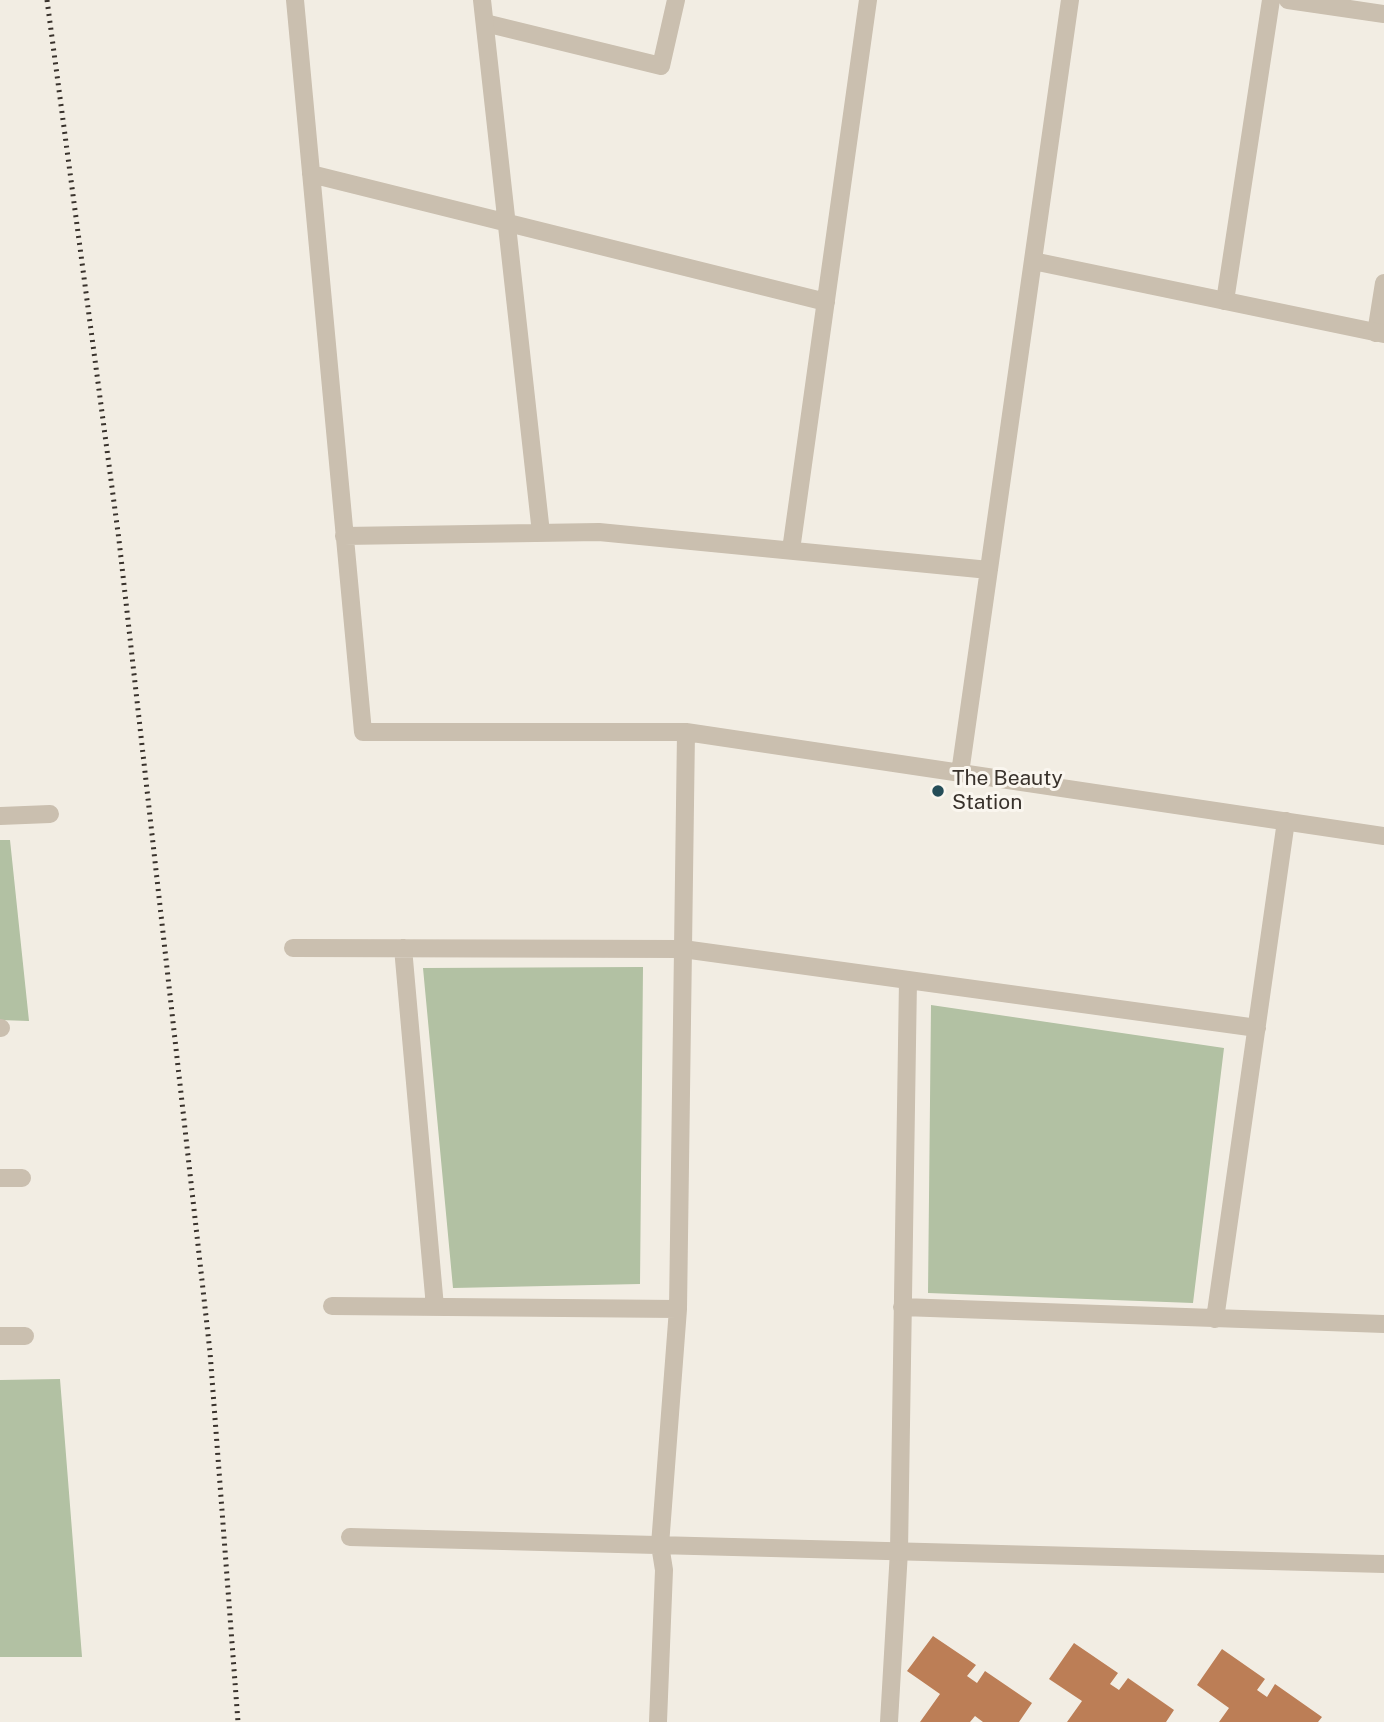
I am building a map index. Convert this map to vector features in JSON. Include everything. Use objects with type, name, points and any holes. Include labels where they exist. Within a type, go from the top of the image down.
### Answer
[{"type":"street","points":[[295,0],[363,732],[686,732],[1384,836]]},
{"type":"street","points":[[482,0],[541,533]]},
{"type":"street","points":[[485,23],[661,66],[676,0]]},
{"type":"street","points":[[791,550],[868,0]]},
{"type":"street","points":[[960,773],[1070,0]]},
{"type":"street","points":[[1225,301],[1271,0]]},
{"type":"street","points":[[1288,0],[1384,14]]},
{"type":"street","points":[[311,174],[826,302]]},
{"type":"street","points":[[1033,261],[1380,333],[1384,283]]},
{"type":"street","points":[[344,536],[599,532],[989,570]]},
{"type":"street","points":[[659,1722],[664,1570],[660,1545],[678,1309],[686,732]]},
{"type":"street","points":[[0,816],[50,814]]},
{"type":"street","points":[[1215,1319],[1286,821]]},
{"type":"street","points":[[293,948],[683,949],[1256,1028]]},
{"type":"street","points":[[403,948],[435,1307]]},
{"type":"street","points":[[889,1722],[899,1551],[908,980]]},
{"type":"street","points":[[0,1178],[22,1178]]},
{"type":"street","points":[[332,1306],[678,1309]]},
{"type":"street","points":[[902,1307],[1384,1324]]},
{"type":"street","points":[[0,1336],[25,1336]]},
{"type":"street","points":[[350,1537],[1384,1564]]},
{"type":"green space","points":[[0,840],[10,840],[29,1021],[0,1020]]},
{"type":"green space","points":[[643,967],[640,1284],[453,1288],[423,968]]},
{"type":"green space","points":[[931,1005],[1224,1048],[1193,1303],[928,1293]]},
{"type":"green space","points":[[60,1379],[82,1657],[0,1657],[0,1380]]},
{"type":"building","points":[[933,1636],[976,1665],[967,1676],[977,1683],[985,1671],[1032,1703],[1019,1722],[983,1722],[975,1716],[970,1722],[920,1722],[940,1694],[907,1671]]},
{"type":"building","points":[[1074,1643],[1118,1673],[1110,1684],[1119,1690],[1128,1678],[1174,1710],[1166,1722],[1067,1722],[1082,1701],[1049,1679]]},
{"type":"building","points":[[1222,1649],[1265,1679],[1257,1690],[1267,1697],[1275,1684],[1322,1717],[1318,1722],[1219,1722],[1229,1708],[1197,1685]]},
{"type":"railway","points":[[47,0],[119,540],[210,1352],[238,1722]]},
{"type":"place","name":"The Beauty Station","points":[[938,791]]}]
